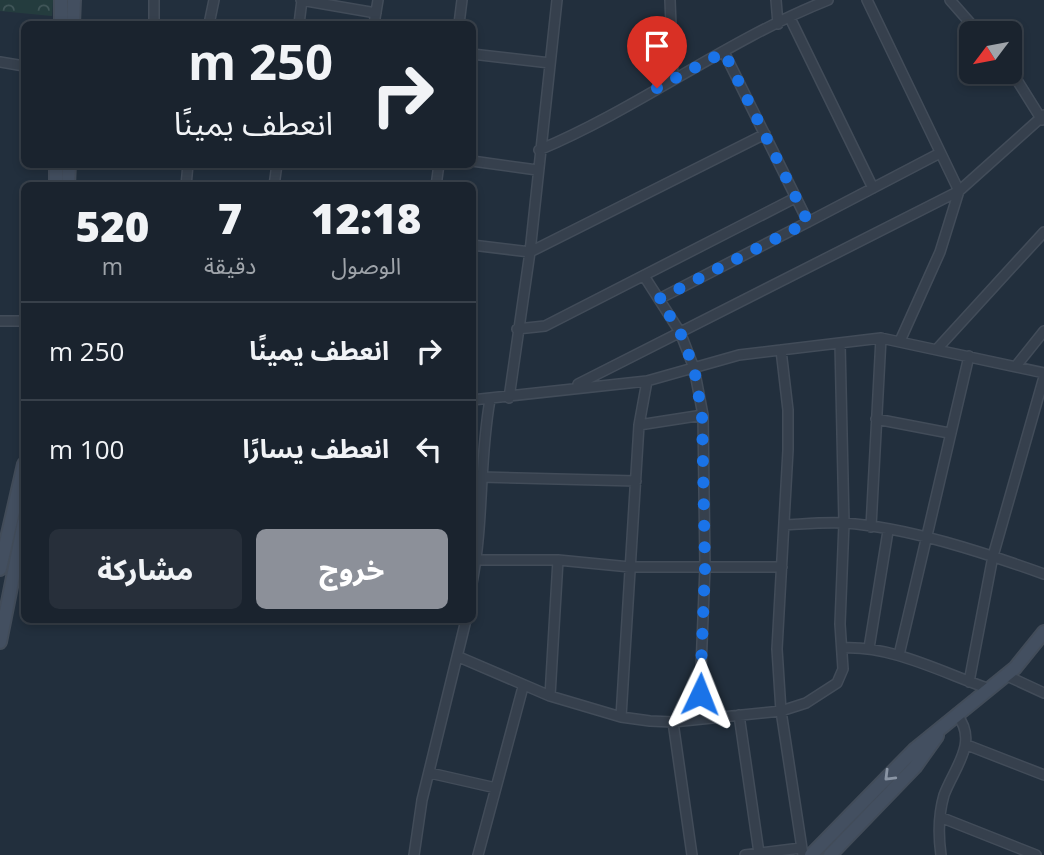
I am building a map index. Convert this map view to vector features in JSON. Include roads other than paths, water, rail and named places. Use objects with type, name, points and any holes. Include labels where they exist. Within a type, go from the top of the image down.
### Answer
[{"type":"street","points":[[61,0],[61,21]]},
{"type":"street","points":[[74,0],[74,21]]},
{"type":"street","points":[[154,0],[154,21]]},
{"type":"street","points":[[210,21],[214,0]]},
{"type":"street","points":[[299,21],[302,0],[376,13]]},
{"type":"street","points":[[375,21],[379,0]]},
{"type":"street","points":[[459,21],[462,0]]},
{"type":"street","points":[[509,398],[530,252],[557,0]]},
{"type":"street","points":[[670,0],[673,79]]},
{"type":"street","points":[[776,0],[778,24]]},
{"type":"street","points":[[539,150],[586,130],[673,79],[828,0]]},
{"type":"street","points":[[867,0],[959,191],[940,253],[900,341]]},
{"type":"street","points":[[950,0],[968,21]]},
{"type":"street","points":[[790,18],[873,188]]},
{"type":"street","points":[[724,52],[808,222]]},
{"type":"street","points":[[476,54],[550,63]]},
{"type":"street","points":[[0,62],[21,66]]},
{"type":"street","points":[[572,387],[959,191],[1043,118],[1020,84]]},
{"type":"street","points":[[476,245],[530,252],[765,134]]},
{"type":"street","points":[[659,299],[940,153]]},
{"type":"street","points":[[476,162],[537,170]]},
{"type":"street","points":[[517,329],[545,326],[795,198]]},
{"type":"street","points":[[937,349],[1044,232]]},
{"type":"street","points":[[644,276],[680,332],[694,368],[702,415],[705,568],[699,719]]},
{"type":"street","points":[[0,321],[21,321]]},
{"type":"street","points":[[1016,366],[1044,331]]},
{"type":"street","points":[[871,527],[880,338]]},
{"type":"street","points":[[476,400],[509,398],[572,387],[647,381],[739,355],[880,338],[1016,366],[1044,375],[993,556],[969,682]]},
{"type":"street","points":[[459,657],[523,687],[550,696],[621,717],[673,722],[781,711],[806,703],[837,683],[843,669],[844,523],[840,343]]},
{"type":"street","points":[[781,350],[788,410],[777,649],[781,711],[805,853]]},
{"type":"street","points":[[899,655],[969,356]]},
{"type":"street","points":[[621,717],[639,425],[647,381]]},
{"type":"street","points":[[476,564],[481,477],[490,400]]},
{"type":"street","points":[[639,425],[702,415]]},
{"type":"street","points":[[877,419],[949,433]]},
{"type":"street","points":[[0,569],[21,477]]},
{"type":"street","points":[[481,477],[635,481]]},
{"type":"street","points":[[784,525],[844,523],[871,527],[993,556],[1044,573]]},
{"type":"street","points":[[869,648],[888,531]]},
{"type":"street","points":[[0,642],[21,537]]},
{"type":"street","points":[[477,559],[558,560],[630,567],[782,567]]},
{"type":"street","points":[[550,696],[558,560]]},
{"type":"street","points":[[414,855],[422,800],[465,623]]},
{"type":"street","points":[[745,855],[805,853],[914,750],[940,731],[1027,655],[1044,632]]},
{"type":"street","points":[[842,648],[869,648],[899,655],[987,688]]},
{"type":"street","points":[[1005,675],[1044,693]]},
{"type":"street","points":[[478,855],[523,687]]},
{"type":"street","points":[[739,715],[759,853]]},
{"type":"street","points":[[941,855],[938,829],[944,796],[967,745],[967,730],[957,715]]},
{"type":"street","points":[[673,722],[692,855]]},
{"type":"street","points":[[830,855],[915,767],[940,731]]},
{"type":"street","points":[[967,745],[1044,775]]},
{"type":"street","points":[[430,773],[496,788]]},
{"type":"street","points":[[940,817],[1036,855]]}]
